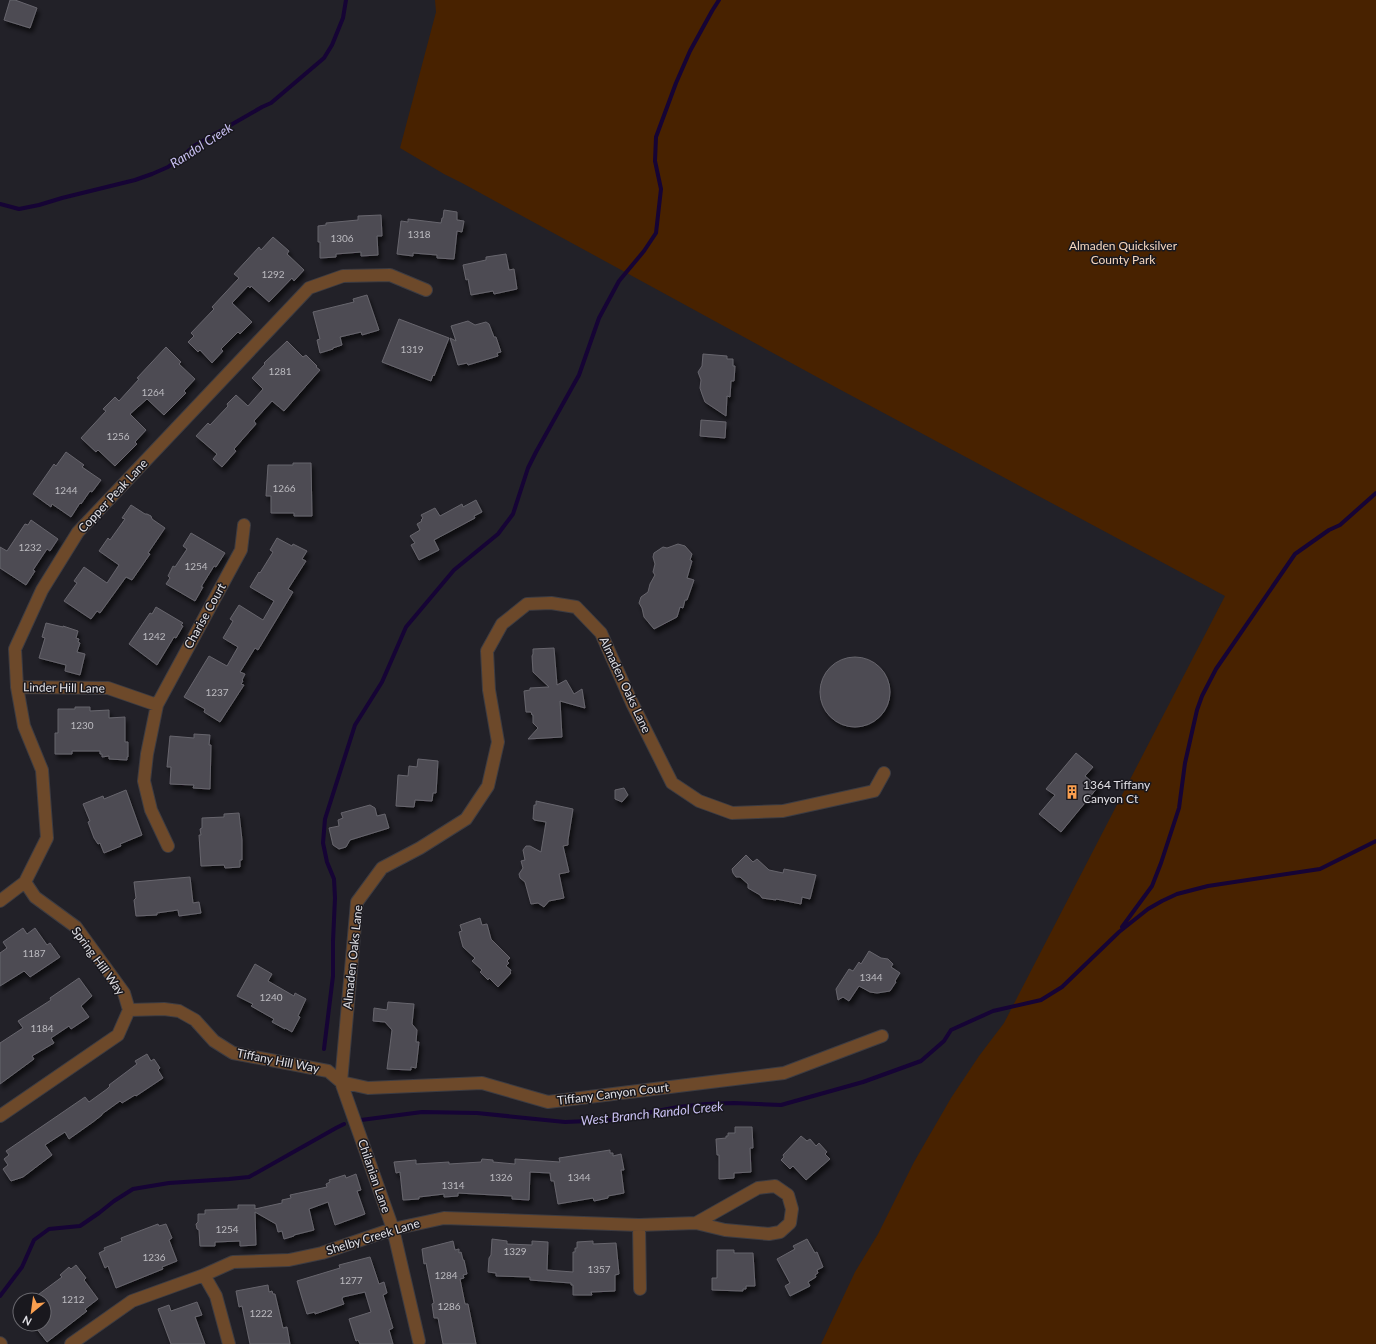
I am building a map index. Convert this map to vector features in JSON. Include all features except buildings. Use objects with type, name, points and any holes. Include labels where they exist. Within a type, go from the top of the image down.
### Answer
[{"type":"street","name":"Copper Peak Lane","points":[[0,900],[25,882],[47,838],[42,770],[24,726],[17,687],[15,649],[42,590],[78,532],[309,288],[343,276],[390,275],[426,290]]},
{"type":"street","name":"Charise Court","points":[[168,846],[151,810],[144,781],[147,754],[157,705],[241,550],[244,525]]},
{"type":"street","name":"Almaden Oaks Lane","points":[[341,1082],[357,902],[382,868],[420,848],[466,819],[488,786],[498,742],[489,690],[487,651],[502,624],[527,604],[551,603],[576,607],[601,633],[632,703],[672,783],[700,801],[732,813],[783,811],[874,791],[884,773]]},
{"type":"street","name":"Linder Hill Lane","points":[[17,687],[108,688],[157,705]]},
{"type":"street","name":"Spring Hill Way","points":[[0,1116],[118,1035],[129,1010],[124,993],[76,927],[35,897],[25,882]]},
{"type":"street","name":"Tiffany Hill Way","points":[[129,1010],[164,1009],[179,1011],[195,1020],[214,1041],[233,1053],[328,1071],[341,1082]]},
{"type":"street","name":"Tiffany Canyon Court","points":[[341,1082],[368,1088],[482,1083],[548,1102],[784,1073],[882,1036]]},
{"type":"street","name":"Chilanian Lane","points":[[341,1082],[393,1229],[419,1341]]},
{"type":"street","name":"Shelby Creek Lane","points":[[71,1344],[132,1301],[233,1262],[289,1260],[322,1253],[393,1229],[444,1218],[639,1225],[696,1223],[725,1230],[769,1234],[780,1232],[790,1223],[792,1209],[788,1195],[775,1186],[758,1188],[696,1223]]},
{"type":"street","points":[[639,1225],[640,1289]]},
{"type":"street","points":[[204,1274],[216,1296],[229,1344]]},
{"type":"green space","name":"Almaden Quicksilver County Park","points":[[435,0],[1376,0],[1376,1344],[821,1344],[855,1272],[878,1234],[914,1162],[951,1098],[979,1056],[1004,1023],[1225,596],[839,389],[444,174],[400,148],[436,12]]},
{"type":"waterway","name":"Randol Creek","points":[[0,204],[19,209],[39,205],[135,180],[168,167],[194,146],[271,103],[324,58],[332,45],[343,18],[346,0]]},
{"type":"waterway","points":[[324,1049],[333,976],[335,898],[334,879],[327,862],[323,843],[325,819],[355,725],[382,682],[406,627],[454,570],[498,534],[513,514],[528,468],[579,375],[599,318],[619,281],[644,251],[656,233],[661,189],[655,161],[656,137],[676,83],[690,51],[719,0]]},
{"type":"waterway","points":[[1122,927],[1152,886],[1161,863],[1179,808],[1185,763],[1197,710],[1202,696],[1216,669],[1295,554],[1329,530],[1340,525],[1376,493]]},
{"type":"waterway","name":"West Branch Randol Creek","points":[[361,1120],[422,1112],[477,1113],[565,1122],[610,1120],[678,1107],[706,1104],[734,1103],[781,1105],[863,1082],[921,1061],[944,1041],[951,1030],[993,1011],[1041,1000],[1062,987],[1119,932],[1148,909],[1177,894],[1208,886],[1320,869],[1376,841]]},
{"type":"waterway","name":"West Branch Randol Creek","points":[[0,1296],[22,1267],[34,1240],[49,1229],[80,1226],[133,1189],[169,1183],[249,1177],[344,1124]]},
{"type":"place","name":"1364 Tiffany Canyon Ct","points":[[1072,792]]}]
